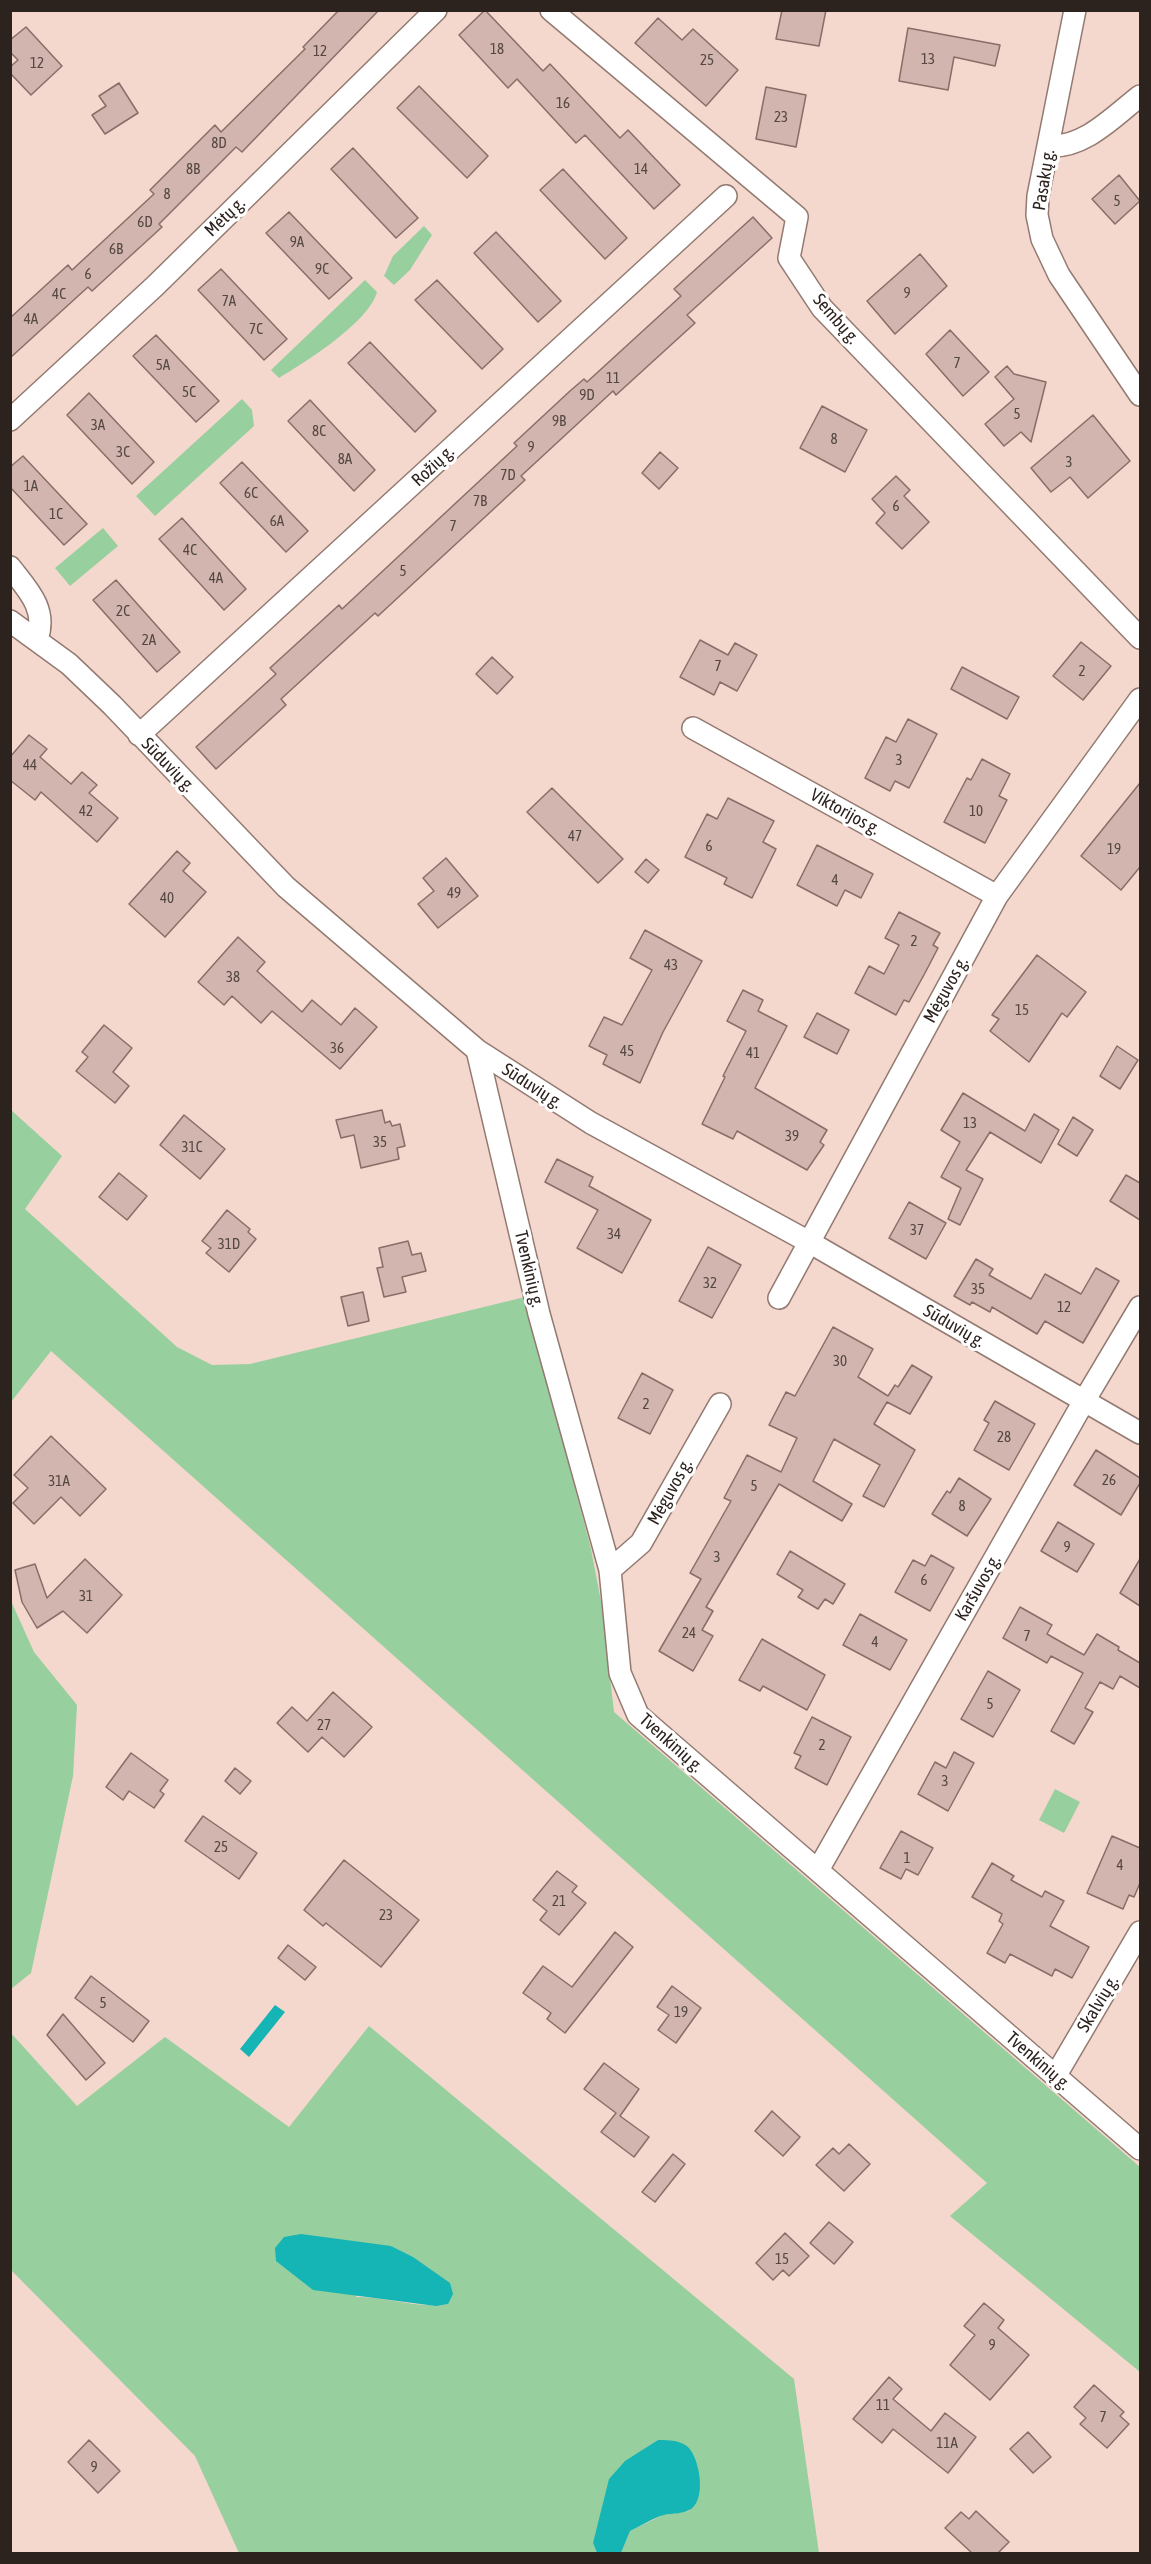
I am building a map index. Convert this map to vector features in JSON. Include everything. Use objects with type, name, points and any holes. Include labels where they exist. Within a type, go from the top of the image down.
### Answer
[{"type":"street","name":"Mėtų g.","points":[[10,420],[155,286],[436,10]]},
{"type":"street","name":"Sembų g.","points":[[550,10],[797,217],[789,258],[822,308],[1140,638]]},
{"type":"street","name":"Pasakų g.","points":[[1075,10],[1038,196],[1037,215],[1042,239],[1059,275],[1140,395]]},
{"type":"street","points":[[1049,146],[1065,145],[1085,138],[1140,96]]},
{"type":"street","name":"Rožių g.","points":[[139,735],[726,196]]},
{"type":"street","points":[[10,567],[37,602],[42,619],[38,639]]},
{"type":"street","name":"Sūduvių g.","points":[[10,621],[38,639],[69,664],[286,887],[477,1050],[591,1123],[809,1242],[1140,1433]]},
{"type":"street","name":"Mėguvos g.","points":[[779,1298],[997,896],[1140,699]]},
{"type":"street","name":"Viktorijos g.","points":[[693,728],[997,896]]},
{"type":"street","name":"Tvenkinių g.","points":[[477,1050],[539,1314],[610,1570],[620,1673],[638,1715],[1140,2149]]},
{"type":"street","name":"Karšuvos g.","points":[[818,1870],[1084,1401],[1140,1307]]},
{"type":"street","name":"Mėguvos g.","points":[[610,1570],[641,1543],[720,1404]]},
{"type":"street","name":"Skalvių g.","points":[[1056,2075],[1140,1932]]},
{"type":"green space","points":[[424,226],[432,235],[410,270],[394,285],[384,276],[393,256]]},
{"type":"green space","points":[[365,280],[377,292],[362,316],[335,340],[279,378],[271,370]]},
{"type":"green space","points":[[242,399],[252,410],[254,426],[155,516],[136,496]]},
{"type":"green space","points":[[103,528],[118,546],[70,586],[55,568]]},
{"type":"green space","points":[[11,1110],[62,1156],[25,1209],[177,1347],[212,1365],[250,1364],[525,1297],[591,1549],[602,1607],[614,1712],[1140,2167],[1140,2372],[950,2216],[987,2183],[51,1351],[11,1402]]},
{"type":"green space","points":[[11,1601],[34,1652],[77,1705],[73,1776],[31,1973],[11,1989]]},
{"type":"green space","points":[[1055,1789],[1080,1802],[1064,1833],[1039,1820]]},
{"type":"green space","points":[[369,2026],[794,2379],[819,2553],[621,2553],[630,2531],[663,2515],[689,2511],[696,2494],[698,2473],[688,2448],[658,2440],[643,2450],[593,2543],[597,2553],[239,2553],[195,2456],[11,2270],[10,2032],[77,2106],[165,2037],[289,2127]],"holes":[[[391,2246],[448,2304],[425,2305],[356,2297]]]},
{"type":"water","points":[[275,2005],[285,2012],[249,2057],[240,2049]]},
{"type":"water","points":[[301,2234],[391,2246],[413,2257],[450,2283],[453,2294],[448,2304],[436,2306],[313,2290],[276,2261],[275,2248],[284,2237]]},
{"type":"water","points":[[658,2440],[682,2443],[693,2454],[700,2479],[699,2497],[696,2504],[688,2511],[660,2516],[630,2531],[621,2553],[597,2553],[593,2543],[609,2479],[625,2461]]},
{"type":"building","points":[[339,10],[379,10],[242,152],[236,147],[159,224],[162,227],[92,291],[88,287],[10,358],[10,318],[68,265],[72,270],[154,194],[150,190],[215,125],[221,132],[305,49],[303,47]]},
{"type":"building","points":[[485,10],[543,71],[550,64],[620,138],[628,130],[680,185],[654,209],[585,135],[576,143],[517,79],[508,88],[459,35]]},
{"type":"building","points":[[782,10],[826,10],[819,46],[776,39]]},
{"type":"building","points":[[658,18],[682,40],[693,29],[738,70],[706,106],[635,43]]},
{"type":"building","points":[[26,27],[62,66],[31,95],[10,73],[10,67],[18,60],[10,52],[10,40]]},
{"type":"building","points":[[908,28],[1000,45],[995,66],[954,57],[948,90],[899,81]]},
{"type":"building","points":[[119,83],[138,113],[105,134],[92,115],[106,106],[99,96]]},
{"type":"building","points":[[419,86],[488,156],[467,178],[397,108]]},
{"type":"building","points":[[766,87],[806,95],[796,147],[756,139]]},
{"type":"building","points":[[353,148],[418,218],[396,238],[331,169]]},
{"type":"building","points":[[563,169],[627,238],[605,259],[540,190]]},
{"type":"building","points":[[1119,175],[1140,201],[1115,224],[1092,199]]},
{"type":"building","points":[[289,212],[352,278],[329,299],[266,233]]},
{"type":"building","points":[[753,217],[772,238],[687,315],[695,323],[616,395],[613,391],[521,476],[525,480],[378,616],[375,613],[281,699],[286,705],[216,769],[196,747],[276,674],[270,668],[339,605],[342,609],[517,446],[514,443],[570,391],[584,379],[587,382],[681,296],[674,289]]},
{"type":"building","points":[[496,232],[561,301],[538,322],[474,253]]},
{"type":"building","points":[[920,254],[947,286],[895,334],[867,301]]},
{"type":"building","points":[[221,269],[287,339],[264,360],[198,290]]},
{"type":"building","points":[[437,280],[503,349],[482,369],[415,300]]},
{"type":"building","points":[[950,330],[989,372],[963,396],[926,354]]},
{"type":"building","points":[[156,335],[219,401],[196,422],[133,356]]},
{"type":"building","points":[[370,342],[436,411],[415,432],[348,363]]},
{"type":"building","points":[[1007,366],[1014,374],[1046,382],[1031,442],[1021,432],[1004,446],[985,424],[1014,399],[995,377]]},
{"type":"building","points":[[89,393],[154,462],[132,484],[67,415]]},
{"type":"building","points":[[310,400],[375,470],[354,491],[288,421]]},
{"type":"building","points":[[822,406],[867,430],[845,472],[800,448]]},
{"type":"building","points":[[1093,415],[1130,461],[1088,498],[1070,477],[1051,492],[1031,468]]},
{"type":"building","points":[[660,452],[678,468],[659,489],[642,473]]},
{"type":"building","points":[[23,456],[87,524],[64,545],[10,487],[10,467]]},
{"type":"building","points":[[242,462],[308,531],[286,552],[220,483]]},
{"type":"building","points":[[896,476],[910,490],[904,496],[929,522],[902,549],[876,523],[885,513],[872,499]]},
{"type":"building","points":[[182,518],[246,589],[224,610],[159,539]]},
{"type":"building","points":[[116,580],[180,652],[157,672],[93,600]]},
{"type":"building","points":[[700,640],[728,655],[735,643],[757,655],[737,691],[720,682],[714,695],[680,677]]},
{"type":"building","points":[[1081,642],[1111,666],[1083,700],[1053,676]]},
{"type":"building","points":[[492,657],[513,677],[497,694],[476,674]]},
{"type":"building","points":[[962,667],[1019,697],[1007,719],[951,689]]},
{"type":"building","points":[[908,719],[937,734],[909,788],[895,781],[890,791],[865,778],[886,737],[896,742]]},
{"type":"building","points":[[29,735],[47,749],[40,757],[71,784],[82,772],[97,785],[89,793],[118,818],[97,842],[41,792],[35,800],[10,780],[10,757]]},
{"type":"building","points":[[982,759],[1010,774],[999,796],[1007,800],[985,843],[944,822],[967,778],[971,780]]},
{"type":"building","points":[[1140,783],[1140,867],[1121,890],[1081,856]]},
{"type":"building","points":[[552,788],[623,859],[598,883],[527,812]]},
{"type":"building","points":[[728,798],[774,821],[763,842],[776,849],[752,898],[724,884],[727,878],[685,857],[707,814],[717,819]]},
{"type":"building","points":[[817,845],[873,874],[861,898],[845,890],[837,906],[797,885]]},
{"type":"building","points":[[177,851],[190,863],[183,871],[206,892],[165,937],[129,904]]},
{"type":"building","points":[[446,858],[478,896],[438,928],[418,904],[434,891],[423,878]]},
{"type":"building","points":[[646,859],[659,870],[648,883],[635,872]]},
{"type":"building","points":[[899,912],[940,933],[933,945],[938,948],[925,973],[909,1002],[904,1000],[896,1015],[855,993],[869,966],[884,974],[899,945],[885,938]]},
{"type":"building","points":[[645,930],[702,961],[663,1032],[640,1083],[603,1064],[607,1055],[589,1046],[604,1017],[622,1025],[652,970],[630,958]]},
{"type":"building","points":[[238,937],[265,962],[257,971],[302,1012],[312,1000],[341,1025],[355,1008],[377,1027],[340,1069],[272,1011],[261,1023],[232,996],[224,1005],[198,982]]},
{"type":"building","points":[[1037,955],[1086,992],[1067,1017],[1062,1013],[1029,1062],[990,1031],[999,1019],[992,1015]]},
{"type":"building","points":[[743,990],[763,1000],[758,1011],[787,1026],[755,1088],[827,1130],[820,1142],[824,1145],[807,1170],[737,1131],[733,1139],[702,1124],[746,1031],[727,1021]]},
{"type":"building","points":[[817,1013],[849,1030],[837,1054],[804,1037]]},
{"type":"building","points":[[104,1025],[132,1048],[113,1072],[129,1086],[115,1103],[76,1071],[88,1057],[82,1052]]},
{"type":"building","points":[[1117,1046],[1138,1060],[1120,1089],[1100,1076]]},
{"type":"building","points":[[963,1093],[1025,1131],[1034,1114],[1059,1130],[1041,1163],[990,1132],[966,1170],[983,1179],[960,1225],[948,1219],[961,1188],[941,1177],[960,1142],[941,1130]]},
{"type":"building","points":[[382,1110],[385,1123],[390,1121],[392,1126],[400,1124],[405,1146],[397,1148],[399,1159],[361,1168],[354,1135],[341,1138],[336,1120]]},
{"type":"building","points":[[184,1115],[225,1149],[200,1179],[160,1145]]},
{"type":"building","points":[[1073,1117],[1093,1130],[1077,1156],[1058,1144]]},
{"type":"building","points":[[557,1159],[593,1177],[589,1186],[651,1220],[622,1273],[577,1248],[598,1210],[545,1182]]},
{"type":"building","points":[[119,1173],[147,1196],[127,1220],[99,1197]]},
{"type":"building","points":[[1126,1175],[1140,1183],[1140,1220],[1110,1201]]},
{"type":"building","points":[[909,1202],[946,1223],[926,1259],[889,1238]]},
{"type":"building","points":[[227,1210],[250,1229],[248,1232],[256,1239],[229,1272],[206,1253],[211,1248],[202,1241]]},
{"type":"building","points":[[408,1241],[412,1255],[421,1253],[426,1271],[402,1277],[406,1292],[384,1297],[377,1268],[383,1267],[379,1248]]},
{"type":"building","points":[[708,1247],[741,1265],[712,1318],[679,1301]]},
{"type":"building","points":[[976,1259],[993,1269],[989,1275],[1031,1299],[1045,1274],[1081,1294],[1096,1268],[1119,1281],[1083,1343],[1045,1321],[1037,1334],[992,1307],[990,1312],[972,1302],[970,1305],[954,1296]]},
{"type":"building","points":[[363,1292],[369,1321],[348,1326],[341,1297]]},
{"type":"building","points":[[833,1327],[873,1349],[858,1377],[888,1396],[895,1385],[898,1387],[912,1365],[932,1377],[910,1414],[887,1402],[874,1424],[915,1450],[884,1507],[863,1496],[880,1465],[834,1439],[813,1481],[852,1504],[842,1521],[779,1484],[706,1607],[713,1611],[702,1630],[713,1636],[693,1671],[659,1651],[701,1579],[690,1573],[731,1501],[724,1498],[747,1455],[781,1472],[797,1438],[769,1425],[786,1392],[795,1396]]},
{"type":"building","points":[[642,1373],[673,1390],[650,1434],[618,1418]]},
{"type":"building","points":[[995,1401],[1035,1424],[1009,1470],[974,1450],[989,1423],[984,1420]]},
{"type":"building","points":[[51,1436],[106,1489],[80,1516],[61,1497],[34,1524],[13,1503],[28,1488],[14,1475]]},
{"type":"building","points":[[1096,1450],[1140,1478],[1140,1483],[1121,1515],[1074,1485]]},
{"type":"building","points":[[959,1478],[991,1499],[967,1536],[932,1514],[947,1491],[950,1493]]},
{"type":"building","points":[[1058,1522],[1094,1544],[1077,1572],[1041,1551]]},
{"type":"building","points":[[790,1551],[845,1584],[833,1604],[825,1599],[818,1609],[798,1597],[803,1590],[777,1574]]},
{"type":"building","points":[[931,1555],[954,1568],[930,1611],[895,1592],[913,1560],[925,1566]]},
{"type":"building","points":[[85,1559],[122,1595],[87,1633],[63,1611],[37,1628],[22,1602],[15,1570],[35,1564],[47,1598]]},
{"type":"building","points":[[1140,1559],[1140,1606],[1120,1593]]},
{"type":"building","points":[[1020,1607],[1052,1625],[1047,1634],[1084,1655],[1097,1634],[1140,1663],[1140,1688],[1120,1676],[1113,1689],[1100,1682],[1085,1708],[1093,1712],[1074,1744],[1051,1731],[1083,1673],[1051,1656],[1047,1663],[1003,1638]]},
{"type":"building","points":[[860,1614],[907,1640],[890,1670],[843,1645]]},
{"type":"building","points":[[762,1639],[825,1675],[807,1710],[763,1686],[760,1691],[739,1680]]},
{"type":"building","points":[[988,1671],[1020,1690],[993,1737],[961,1719]]},
{"type":"building","points":[[333,1692],[372,1727],[344,1757],[322,1737],[308,1752],[277,1723],[292,1707],[307,1721]]},
{"type":"building","points":[[812,1717],[851,1737],[827,1785],[795,1768],[801,1756],[794,1753]]},
{"type":"building","points":[[954,1752],[974,1763],[948,1811],[918,1794],[935,1762],[946,1768]]},
{"type":"building","points":[[131,1753],[168,1780],[160,1791],[164,1794],[154,1808],[129,1791],[123,1800],[106,1787]]},
{"type":"building","points":[[235,1768],[251,1781],[240,1794],[225,1781]]},
{"type":"building","points":[[203,1816],[257,1853],[239,1879],[185,1841]]},
{"type":"building","points":[[901,1831],[933,1848],[918,1875],[906,1869],[901,1879],[880,1868]]},
{"type":"building","points":[[1112,1836],[1140,1848],[1140,1883],[1134,1897],[1129,1895],[1123,1909],[1087,1893]]},
{"type":"building","points":[[344,1860],[419,1920],[381,1967],[326,1923],[323,1926],[304,1910]]},
{"type":"building","points":[[992,1863],[1014,1876],[1011,1880],[1042,1897],[1045,1891],[1064,1901],[1050,1926],[1089,1947],[1072,1978],[1055,1969],[1052,1976],[1010,1954],[1005,1963],[987,1953],[1003,1924],[999,1921],[1002,1914],[972,1897]]},
{"type":"building","points":[[557,1871],[577,1886],[572,1892],[586,1903],[559,1935],[540,1920],[547,1911],[533,1900]]},
{"type":"building","points":[[615,1932],[633,1947],[565,2033],[547,2019],[551,2013],[523,1993],[543,1966],[572,1987]]},
{"type":"building","points":[[288,1945],[316,1967],[305,1980],[278,1958]]},
{"type":"building","points":[[91,1976],[149,2021],[133,2042],[75,1998]]},
{"type":"building","points":[[672,1986],[701,2008],[676,2043],[658,2030],[669,2015],[657,2007]]},
{"type":"building","points":[[63,2014],[105,2063],[86,2080],[47,2035]]},
{"type":"building","points":[[604,2063],[639,2089],[620,2116],[649,2137],[634,2157],[601,2132],[616,2113],[584,2089]]},
{"type":"building","points":[[772,2111],[800,2137],[783,2156],[755,2131]]},
{"type":"building","points":[[849,2144],[870,2164],[844,2191],[816,2165],[833,2148],[839,2154]]},
{"type":"building","points":[[673,2154],[685,2164],[655,2202],[642,2192]]},
{"type":"building","points":[[829,2222],[853,2242],[834,2264],[810,2243]]},
{"type":"building","points":[[785,2233],[809,2256],[789,2276],[783,2270],[773,2280],[756,2263]]},
{"type":"building","points":[[984,2303],[1004,2320],[998,2328],[1029,2355],[990,2400],[950,2365],[975,2335],[964,2326]]},
{"type":"building","points":[[889,2377],[902,2389],[893,2399],[931,2431],[945,2413],[976,2437],[948,2473],[893,2429],[882,2443],[853,2419]]},
{"type":"building","points":[[1094,2385],[1124,2412],[1120,2416],[1129,2424],[1107,2448],[1080,2424],[1086,2418],[1074,2407]]},
{"type":"building","points":[[1028,2432],[1051,2457],[1033,2473],[1010,2449]]},
{"type":"building","points":[[89,2440],[120,2471],[98,2493],[68,2462]]},
{"type":"building","points":[[976,2511],[1009,2542],[998,2553],[972,2553],[945,2528],[961,2512],[969,2519]]}]
